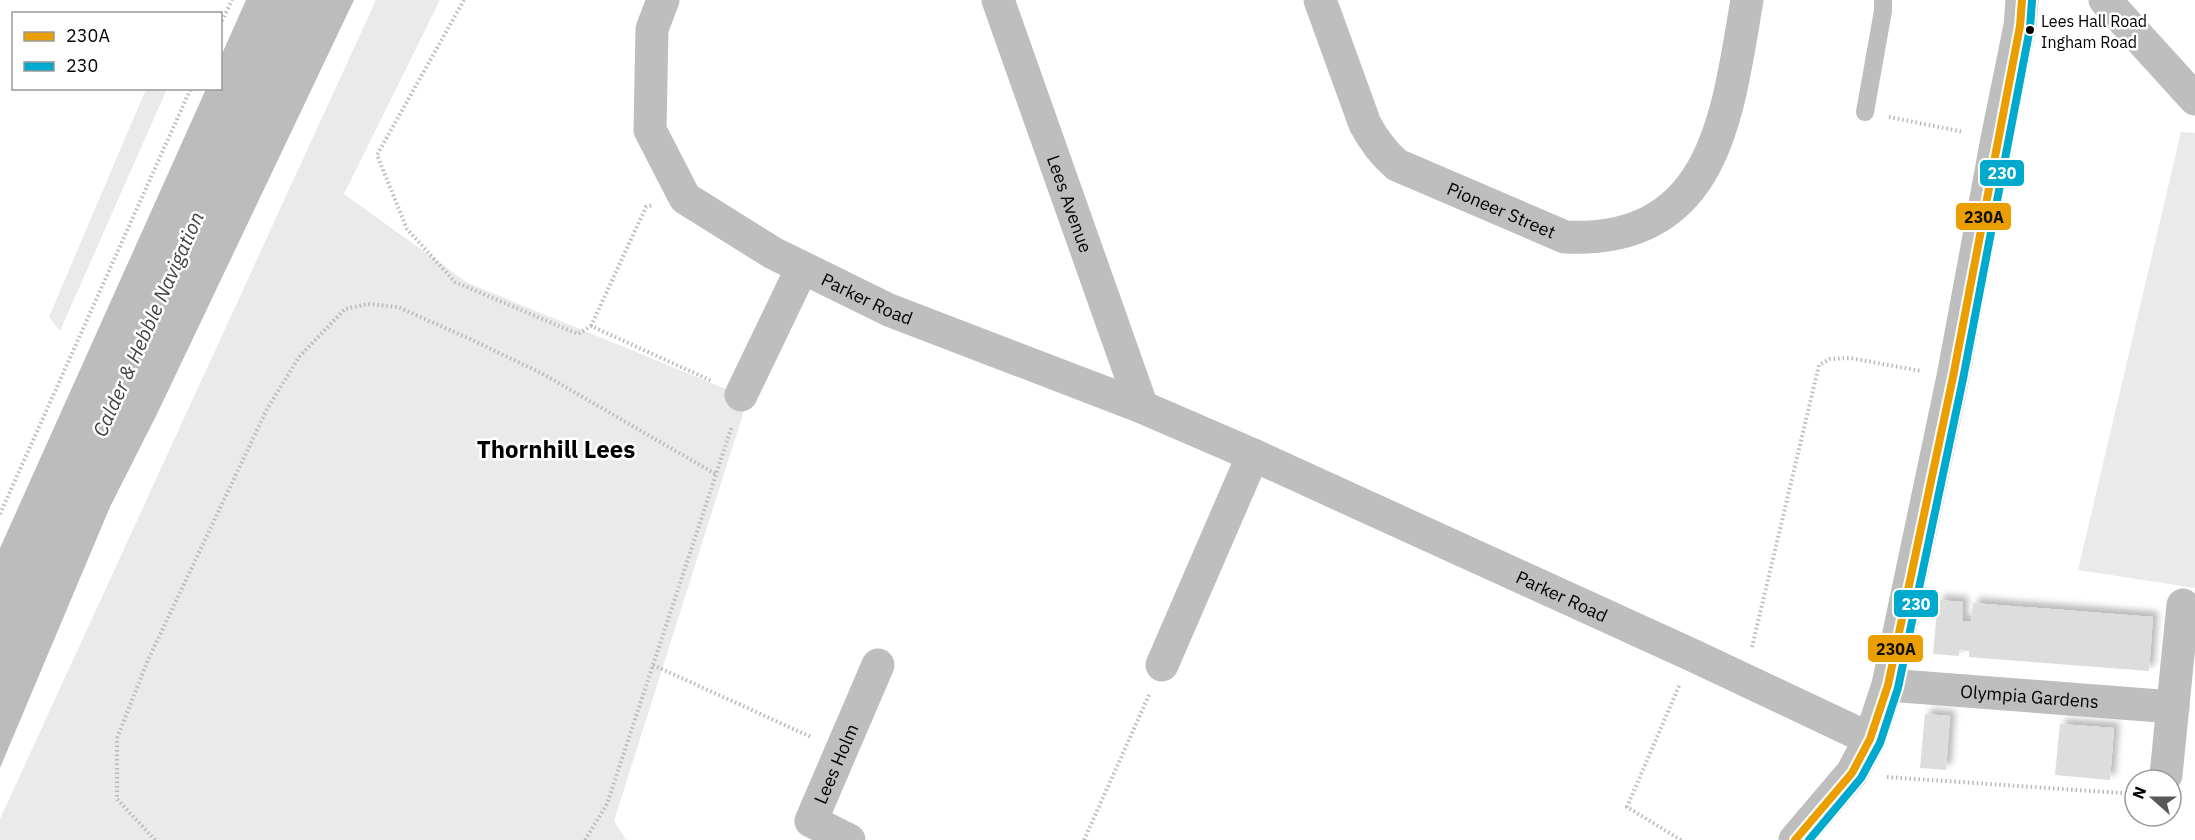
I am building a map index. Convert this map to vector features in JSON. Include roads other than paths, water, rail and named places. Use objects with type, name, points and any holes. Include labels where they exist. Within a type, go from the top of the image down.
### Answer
[{"type":"street","name":"Parker Road","points":[[663,0],[652,29],[650,129],[685,198],[773,253],[889,310],[1142,407],[1253,455],[1692,655],[1870,740]]},
{"type":"street","name":"Lees Avenue","points":[[998,0],[1142,407]]},
{"type":"street","name":"Pioneer Street","points":[[1320,0],[1365,124],[1384,154],[1397,165],[1565,237],[1591,238],[1617,234],[1642,226],[1665,212],[1683,197],[1698,177],[1710,156],[1731,92],[1747,0]]},
{"type":"street","points":[[1795,840],[1851,773],[1870,740],[1888,685],[1953,377],[2020,26],[2022,0]]},
{"type":"street","points":[[2104,0],[2195,99]]},
{"type":"street","points":[[741,395],[802,268]]},
{"type":"street","points":[[1162,664],[1253,455]]},
{"type":"street","points":[[2167,768],[2183,605]]},
{"type":"street","name":"Lees Holm","points":[[849,840],[811,821],[878,665]]},
{"type":"street","name":"Olympia Gardens","points":[[1888,685],[2173,707]]},
{"type":"lane","points":[[1865,112],[1883,0]]},
{"type":"water","name":"Calder & Hebble Navigation","points":[[246,0],[354,0],[158,412],[110,507],[0,768],[0,548],[206,90],[222,90],[222,54]]},
{"type":"place","name":"Lees Hall Road Ingham Road","points":[[2030,30]]},
{"type":"district","name":"Thornhill Lees","points":[[556,449]]}]
